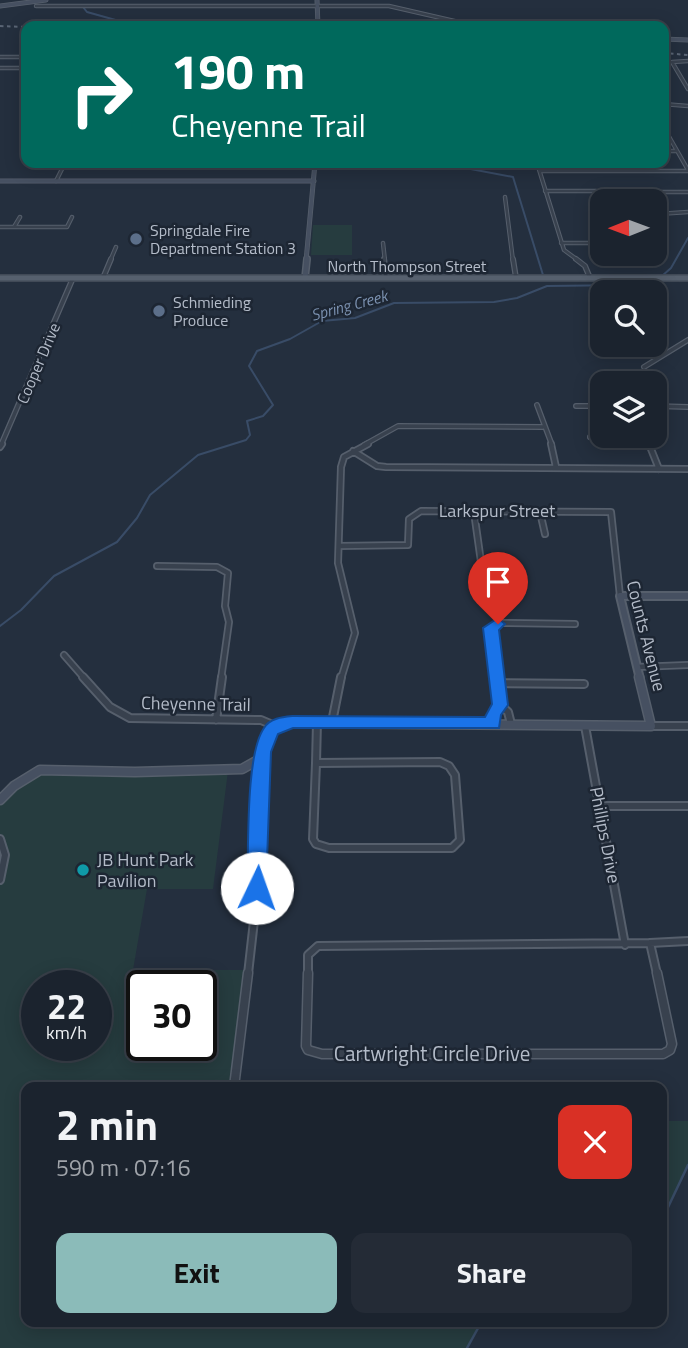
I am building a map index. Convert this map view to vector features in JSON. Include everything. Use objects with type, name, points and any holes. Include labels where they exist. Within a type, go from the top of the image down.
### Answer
[{"type":"main road","name":"North Thompson Street","points":[[0,278],[688,278]]},
{"type":"street","points":[[0,6],[46,0]]},
{"type":"street","points":[[317,0],[318,21]]},
{"type":"street","points":[[36,6],[392,6],[455,21]]},
{"type":"street","points":[[669,40],[688,40]]},
{"type":"street","points":[[0,55],[21,57]]},
{"type":"street","points":[[688,61],[672,62],[688,89]]},
{"type":"street","points":[[0,68],[21,68]]},
{"type":"street","points":[[669,104],[688,106]]},
{"type":"street","points":[[540,171],[688,171],[669,137]]},
{"type":"street","points":[[669,151],[677,151]]},
{"type":"street","points":[[56,181],[62,168]]},
{"type":"street","points":[[305,278],[315,168]]},
{"type":"street","points":[[539,168],[561,243],[566,253],[585,266],[590,278]]},
{"type":"street","points":[[0,181],[314,181]]},
{"type":"street","points":[[545,191],[590,191]]},
{"type":"street","points":[[667,192],[688,192]]},
{"type":"street","points":[[505,197],[506,223],[516,278]]},
{"type":"street","points":[[667,213],[688,212]]},
{"type":"street","points":[[14,227],[20,217]]},
{"type":"street","points":[[0,227],[67,227],[72,217]]},
{"type":"street","points":[[383,243],[386,278]]},
{"type":"street","points":[[561,243],[590,243]]},
{"type":"street","points":[[103,278],[116,247]]},
{"type":"street","name":"Cooper Drive","points":[[0,446],[74,278]]},
{"type":"street","points":[[644,368],[688,340]]},
{"type":"street","points":[[537,405],[543,427],[550,438],[555,467]]},
{"type":"street","points":[[576,406],[590,406]]},
{"type":"street","points":[[667,406],[688,407]]},
{"type":"street","points":[[332,722],[335,696],[355,633],[355,619],[339,568],[341,460],[398,426],[543,427]]},
{"type":"street","points":[[651,448],[659,468]]},
{"type":"street","points":[[353,452],[377,466],[386,467],[688,469]]},
{"type":"street","points":[[474,512],[482,569]]},
{"type":"street","points":[[540,512],[545,534]]},
{"type":"street","name":"Larkspur Street","points":[[339,546],[398,547],[410,543],[409,519],[416,513],[611,512]]},
{"type":"street","name":"Counts Avenue","points":[[611,512],[618,536],[614,569],[651,726]]},
{"type":"street","points":[[157,566],[217,567],[228,573],[225,606],[229,622],[216,720]]},
{"type":"street","points":[[620,596],[688,596]]},
{"type":"street","points":[[625,616],[628,603],[644,596]]},
{"type":"street","points":[[511,724],[508,712],[500,705],[492,626],[502,623],[575,624]]},
{"type":"street","name":"Cheyenne Trail","points":[[64,655],[100,697],[121,715],[141,720],[261,720],[275,726],[317,722],[688,726]]},
{"type":"street","points":[[637,667],[688,665]]},
{"type":"street","points":[[497,682],[584,684]]},
{"type":"street","points":[[493,724],[493,714],[500,705]]},
{"type":"street","points":[[316,763],[440,762],[449,766],[455,775],[460,840],[453,848],[444,850],[320,846],[313,838],[312,831],[317,722]]},
{"type":"street","points":[[235,1082],[255,912],[262,752],[267,736],[275,726]]},
{"type":"street","name":"Phillips Drive","points":[[585,726],[625,945]]},
{"type":"street","points":[[0,800],[14,786],[40,770],[231,770],[251,766],[262,752]]},
{"type":"street","points":[[599,806],[688,806]]},
{"type":"street","points":[[0,839],[5,855],[0,880]]},
{"type":"street","points":[[650,942],[688,941]]},
{"type":"street","name":"Cartwright Circle Drive","points":[[650,942],[672,1044],[670,1050],[663,1054],[322,1054],[308,1050],[306,1046],[308,955],[318,946],[625,945],[650,942]]},
{"type":"green space","points":[[313,225],[352,225],[352,255],[311,255]]},
{"type":"green space","points":[[40,770],[228,771],[213,889],[147,889],[133,970],[126,970],[126,1061],[217,1061],[217,970],[244,970],[232,1082],[21,1082],[21,1327],[479,1327],[467,1348],[0,1348],[0,800]]},
{"type":"green space","points":[[667,1121],[688,1121],[688,1165],[667,1209]]},
{"type":"waterway","points":[[83,7],[87,12],[119,21]]},
{"type":"waterway","points":[[465,168],[513,177],[543,275]]},
{"type":"waterway","name":"Spring Creek","points":[[662,276],[671,268],[688,238]]},
{"type":"waterway","name":"Spring Creek","points":[[0,626],[21,610],[54,576],[117,542],[137,518],[150,495],[198,455],[246,440],[250,435],[247,421],[263,416],[273,405],[249,366],[257,351],[290,339],[322,321],[355,318],[394,303],[494,302],[517,298],[547,286],[590,285]]},
{"type":"waterway","points":[[667,1209],[688,1165]]},
{"type":"waterway","points":[[467,1348],[479,1327]]},
{"type":"railway","points":[[0,26],[21,27]]},
{"type":"railway","points":[[669,53],[688,55]]},
{"type":"place","name":"Springdale Fire Department Station 3","points":[[136,239]]},
{"type":"place","name":"Schmieding Produce","points":[[159,311]]},
{"type":"place","name":"JB Hunt Park Pavilion","points":[[83,870]]},
{"type":"route","points":[[257,888],[262,752],[271,730],[280,724],[293,722],[493,724],[494,711],[500,705],[491,628],[498,624]]}]
